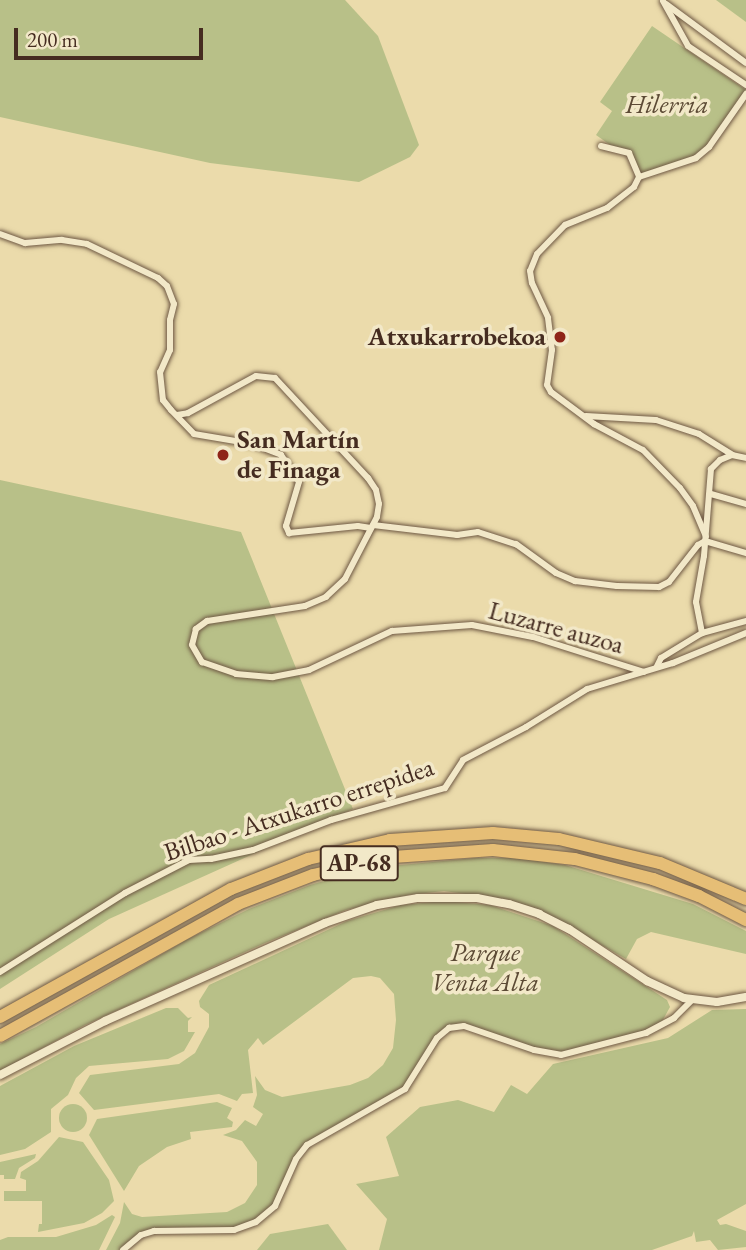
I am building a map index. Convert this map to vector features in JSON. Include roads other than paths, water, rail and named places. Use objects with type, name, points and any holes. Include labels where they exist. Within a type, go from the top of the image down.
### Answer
[{"type":"highway","name":"AP-68","points":[[0,1017],[166,922],[244,883],[308,859],[390,840],[493,833],[559,839],[660,863],[746,899]]},
{"type":"highway","name":"AP-68","points":[[0,1036],[238,904],[313,875],[393,856],[493,850],[565,857],[653,879],[699,896],[746,920]]},
{"type":"street","points":[[662,1],[746,63]]},
{"type":"street","points":[[662,1],[683,41],[746,85]]},
{"type":"street","points":[[746,94],[709,147],[696,158],[639,177],[634,187],[607,208],[584,215],[550,239],[537,254],[530,271],[532,283],[548,318],[552,350],[547,386],[551,392],[601,428],[629,440],[652,459],[692,506],[706,539],[746,553]]},
{"type":"street","points":[[601,146],[629,153],[639,177]]},
{"type":"street","points":[[0,234],[25,243],[62,240],[87,244],[158,278],[167,286],[174,304],[170,320],[170,350],[160,372],[163,400],[177,415]]},
{"type":"street","name":"Luzarre auzoa","points":[[177,415],[188,413],[256,376],[275,378],[376,490],[379,503],[372,526],[345,579],[326,597],[305,606],[207,621],[196,629],[192,645],[202,662],[236,674],[273,677],[309,670],[392,631],[472,625],[533,637],[644,671]]},
{"type":"street","name":"Luzarre auzoa","points":[[177,415],[194,434],[253,444],[281,455],[299,482],[286,526],[289,533],[358,526],[457,535],[478,532],[516,544],[556,573],[575,581],[659,587],[669,582],[698,545],[706,539]]},
{"type":"street","points":[[586,416],[656,420],[699,435],[732,455],[746,458]]},
{"type":"street","points":[[702,634],[696,602],[706,539],[711,469],[720,460],[732,455]]},
{"type":"street","points":[[710,494],[746,504]]},
{"type":"street","points":[[657,666],[661,658],[702,634],[746,621]]},
{"type":"street","points":[[657,666],[681,661],[746,634]]},
{"type":"street","name":"Bilbao - Atxukarro errepidea","points":[[0,972],[125,893],[189,860],[211,859],[253,850],[331,820],[445,788],[452,781],[458,765],[471,755],[526,727],[587,689],[657,666]]},
{"type":"street","points":[[0,1075],[105,1021],[326,923],[377,905],[418,898],[477,898],[539,914],[579,935],[656,986],[692,1000],[717,1002],[746,997]]},
{"type":"street","points":[[123,1250],[141,1235],[154,1231],[234,1230],[256,1223],[275,1206],[296,1159],[307,1145],[405,1089],[437,1038],[449,1028],[461,1026],[481,1030],[534,1050],[561,1055],[646,1033],[674,1018],[692,1000]]},
{"type":"place","name":"Atxukarrobekoa","points":[[560,337]]},
{"type":"place","name":"San Martín de Finaga","points":[[223,455]]},
{"type":"park label","name":"Hilerria","points":[[667,105]]},
{"type":"park label","name":"Parque Venta Alta","points":[[485,968]]}]
